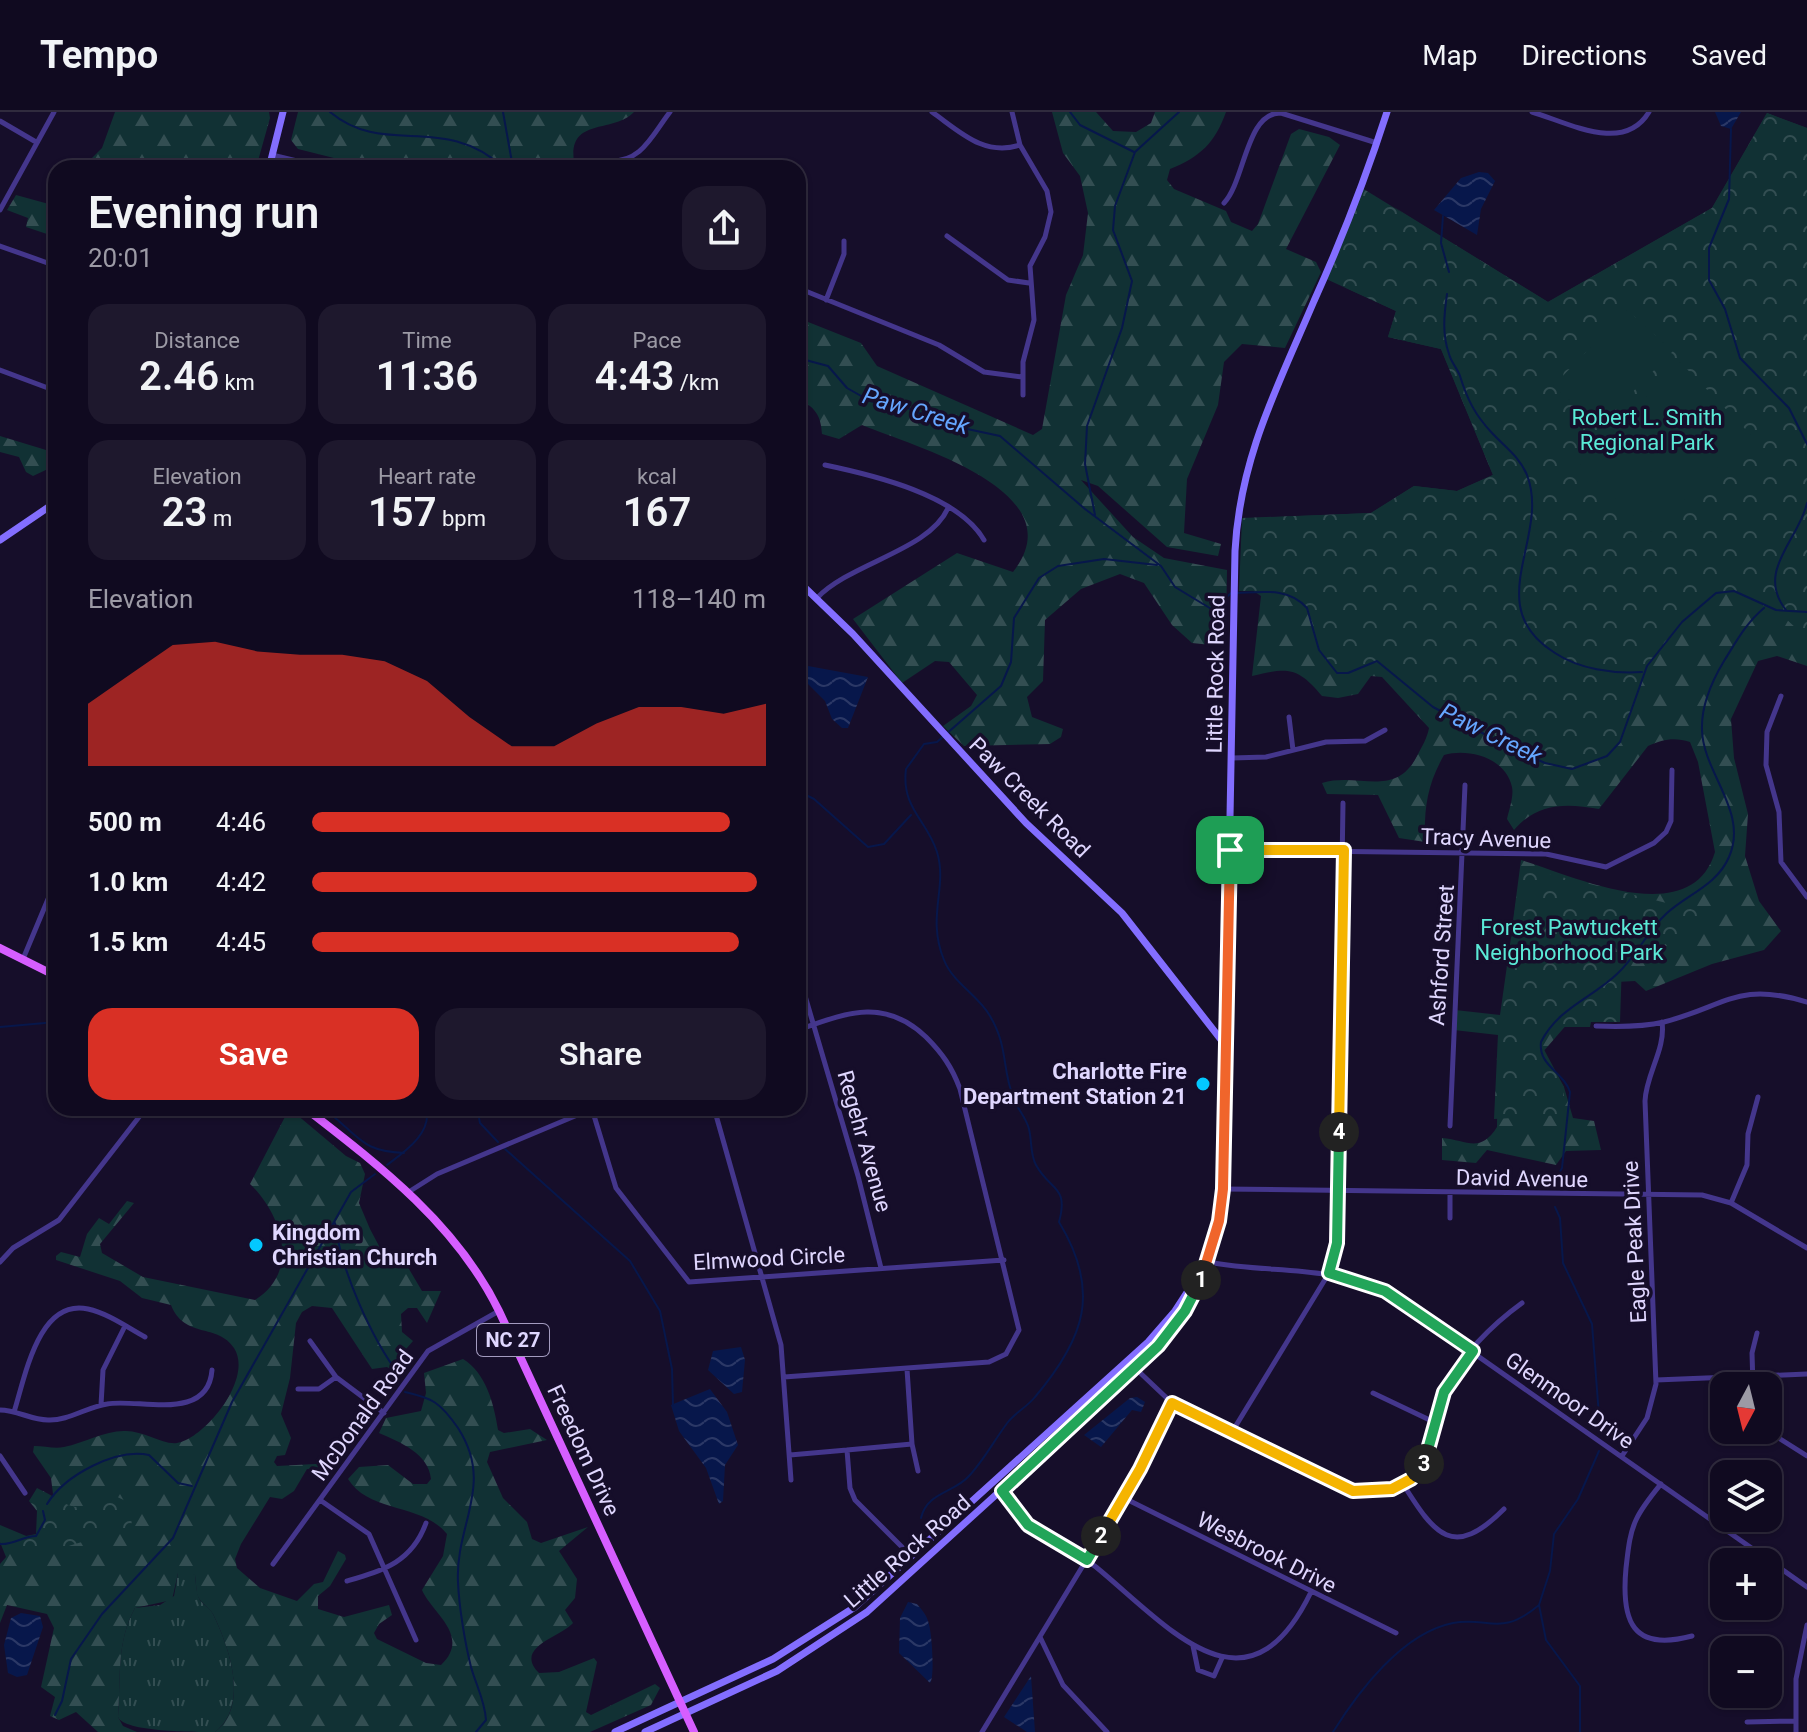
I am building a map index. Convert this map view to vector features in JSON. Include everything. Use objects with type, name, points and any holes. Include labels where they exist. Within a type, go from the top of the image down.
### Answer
[{"type":"main road","points":[[271,160],[283,112]]},
{"type":"main road","name":"Little Rock Road","points":[[645,1732],[777,1671],[847,1627],[880,1602],[1135,1368],[1185,1311],[1219,1221],[1223,1189],[1234,609],[1239,498],[1254,442],[1353,210],[1387,112]]},
{"type":"main road","points":[[0,540],[48,507]]},
{"type":"main road","name":"Paw Creek Road","points":[[806,588],[1041,838],[1122,913],[1227,1047]]},
{"type":"main road","points":[[0,948],[48,972]]},
{"type":"main road","name":"Freedom Drive","points":[[315,1116],[407,1193],[467,1255],[499,1311],[694,1732]]},
{"type":"main road","name":"Little Rock Road","points":[[615,1732],[815,1635],[855,1607],[1154,1336],[1206,1262]]},
{"type":"street","points":[[0,210],[54,112]]},
{"type":"street","points":[[625,160],[644,148],[670,112]]},
{"type":"street","points":[[932,112],[982,145],[1000,149],[1020,145]]},
{"type":"street","points":[[1012,112],[1020,145],[1047,191],[1051,212],[1045,237],[1030,266],[1034,320],[1022,377],[1023,395]]},
{"type":"street","points":[[1532,112],[1617,136],[1638,127],[1649,112]]},
{"type":"street","points":[[1224,203],[1264,114],[1281,113],[1377,143]]},
{"type":"street","points":[[0,121],[36,142]]},
{"type":"street","points":[[272,155],[293,160]]},
{"type":"street","points":[[947,236],[1008,280],[1029,283]]},
{"type":"street","points":[[826,300],[844,254],[844,241]]},
{"type":"street","points":[[0,246],[48,263]]},
{"type":"street","points":[[806,291],[939,345],[984,372],[1022,377]]},
{"type":"street","points":[[0,370],[48,388]]},
{"type":"street","points":[[825,465],[882,478],[948,508],[969,519],[984,540]]},
{"type":"street","points":[[817,598],[838,580],[933,528],[948,508]]},
{"type":"street","points":[[1781,696],[1767,732],[1766,765],[1779,812],[1781,862],[1807,897]]},
{"type":"street","points":[[1289,717],[1293,750]]},
{"type":"street","points":[[1232,758],[1266,757],[1326,742],[1365,741],[1385,730]]},
{"type":"street","name":"Tracy Avenue","points":[[1230,850],[1546,854],[1590,866],[1614,865],[1666,832],[1673,814],[1672,770]]},
{"type":"street","name":"Ashford Street","points":[[1450,1126],[1451,1037],[1464,852],[1465,785]]},
{"type":"street","points":[[1232,1432],[1329,1273],[1337,1243],[1343,803]]},
{"type":"street","points":[[23,960],[48,899]]},
{"type":"street","points":[[1596,1026],[1662,1022],[1741,994],[1768,993],[1807,1002]]},
{"type":"street","name":"Regehr Avenue","points":[[806,996],[881,1268]]},
{"type":"street","points":[[784,1377],[989,1362],[1012,1347],[1019,1322],[960,1089],[947,1060],[916,1029],[890,1013],[862,1012],[806,1027]]},
{"type":"street","name":"Eagle Peak Drive","points":[[1622,1456],[1647,1418],[1656,1380],[1645,1093],[1662,1043],[1662,1022]]},
{"type":"street","points":[[1731,1203],[1747,1165],[1748,1134],[1758,1097]]},
{"type":"street","points":[[0,1262],[13,1248],[59,1220],[140,1116]]},
{"type":"street","name":"Elmwood Circle","points":[[407,1193],[437,1174],[577,1116]]},
{"type":"street","name":"Elmwood Circle","points":[[596,1116],[616,1188],[661,1243],[684,1278],[696,1283],[1004,1260]]},
{"type":"street","points":[[716,1116],[779,1335],[791,1480]]},
{"type":"street","name":"David Avenue","points":[[1223,1189],[1702,1195],[1731,1203],[1807,1248]]},
{"type":"street","points":[[1450,1192],[1450,1218]]},
{"type":"street","name":"Glenmoor Drive","points":[[1206,1262],[1329,1273],[1385,1291],[1807,1587]]},
{"type":"street","points":[[1135,1368],[1172,1403],[1353,1491],[1378,1493],[1403,1484],[1427,1458],[1446,1387],[1499,1321],[1522,1303]]},
{"type":"street","points":[[14,1412],[36,1349],[46,1326],[55,1316],[67,1310],[84,1308],[145,1337]]},
{"type":"street","name":"McDonald Road","points":[[273,1564],[431,1348],[499,1311]]},
{"type":"street","points":[[101,1405],[101,1378],[125,1326]]},
{"type":"street","points":[[1753,1372],[1753,1344],[1757,1333]]},
{"type":"street","points":[[310,1341],[336,1377],[384,1413]]},
{"type":"street","points":[[907,1369],[912,1444],[918,1471]]},
{"type":"street","points":[[0,1410],[50,1421],[101,1405],[180,1405],[201,1392],[211,1379],[212,1370]]},
{"type":"street","points":[[1782,1375],[1807,1374]]},
{"type":"street","points":[[298,1389],[319,1389],[336,1377]]},
{"type":"street","points":[[1656,1380],[1710,1378]]},
{"type":"street","points":[[1373,1393],[1436,1423]]},
{"type":"street","points":[[982,1732],[1124,1498],[1172,1403]]},
{"type":"street","points":[[1782,1440],[1807,1456]]},
{"type":"street","points":[[790,1455],[912,1444]]},
{"type":"street","points":[[847,1450],[850,1488],[855,1500],[912,1558]]},
{"type":"street","points":[[0,1456],[25,1493]]},
{"type":"street","points":[[1403,1484],[1428,1524],[1448,1537],[1476,1534],[1504,1509]]},
{"type":"street","points":[[1661,1484],[1639,1513],[1631,1532],[1625,1610],[1636,1630],[1652,1639],[1692,1636]]},
{"type":"street","points":[[1002,1491],[1028,1525],[1087,1560],[1193,1645],[1222,1658],[1250,1655],[1277,1643],[1290,1630],[1311,1592]]},
{"type":"street","name":"Wesbrook Drive","points":[[1124,1498],[1396,1633]]},
{"type":"street","points":[[320,1500],[369,1534],[416,1640]]},
{"type":"street","points":[[347,1581],[387,1569],[414,1550],[426,1523]]},
{"type":"street","points":[[1796,1732],[1796,1679],[1807,1625]]},
{"type":"street","points":[[1040,1637],[1063,1685],[1107,1732]]},
{"type":"street","points":[[1193,1645],[1198,1670],[1207,1675],[1214,1676],[1222,1658]]},
{"type":"street","points":[[1747,1722],[1796,1721]]},
{"type":"green space","points":[[115,112],[269,112],[258,160],[90,160],[102,148]]},
{"type":"green space","points":[[298,112],[634,112],[625,119],[583,133],[576,140],[574,160],[342,160],[298,149],[291,140]]},
{"type":"green space","points":[[1052,112],[1096,112],[1113,131],[1136,132],[1151,123],[1155,112],[1226,112],[1205,148],[1170,169],[1167,180],[1174,189],[1226,211],[1231,222],[1252,231],[1258,224],[1291,134],[1299,129],[1329,137],[1340,145],[1286,249],[1316,262],[1321,272],[1285,348],[1242,344],[1224,362],[1218,405],[1187,479],[1184,533],[1221,544],[1218,556],[1167,547],[1098,486],[1081,480],[1133,537],[1164,558],[1227,570],[1226,627],[1221,646],[1192,643],[1172,625],[1144,583],[1120,574],[1081,589],[1045,620],[1043,681],[1027,697],[1032,717],[1063,729],[1061,737],[1050,744],[964,746],[943,726],[971,706],[977,695],[949,662],[935,661],[902,683],[853,619],[957,553],[1013,572],[1027,543],[1024,518],[1007,496],[981,476],[917,446],[862,425],[839,439],[822,434],[816,412],[806,403],[806,321],[861,343],[877,366],[1033,435],[1042,429],[1066,295],[1083,255],[1088,213],[1080,176],[1063,153]]},
{"type":"green space","name":"Robert L. Smith Regional Park","points":[[1767,113],[1807,128],[1807,666],[1777,656],[1758,661],[1731,719],[1734,758],[1748,814],[1745,856],[1759,901],[1781,931],[1764,950],[1712,964],[1646,991],[1635,981],[1616,982],[1569,1022],[1542,1053],[1564,1087],[1573,1118],[1594,1121],[1601,1150],[1566,1151],[1556,1165],[1487,1150],[1476,1163],[1442,1160],[1442,1138],[1479,1143],[1497,1127],[1498,1035],[1517,939],[1511,936],[1521,860],[1599,886],[1629,892],[1657,894],[1682,889],[1702,876],[1715,852],[1698,762],[1690,742],[1674,739],[1653,744],[1648,746],[1599,809],[1552,807],[1532,814],[1514,830],[1507,819],[1512,787],[1502,769],[1475,754],[1444,755],[1428,797],[1425,842],[1399,838],[1378,795],[1327,794],[1322,783],[1336,780],[1375,782],[1398,777],[1417,756],[1429,728],[1382,677],[1371,676],[1358,694],[1338,698],[1322,696],[1306,679],[1292,672],[1275,671],[1252,676],[1261,596],[1249,588],[1252,518],[1371,513],[1414,486],[1457,491],[1493,475],[1441,349],[1388,337],[1396,311],[1346,288],[1546,318],[1394,207],[1548,302],[1712,208]]},
{"type":"green space","name":"Robert L. Smith Regional Park","points":[[1767,113],[1807,128],[1807,638],[1776,610],[1734,591],[1716,593],[1682,622],[1647,666],[1620,742],[1607,756],[1572,769],[1545,763],[1509,747],[1433,707],[1381,663],[1370,663],[1349,672],[1337,673],[1323,654],[1312,620],[1300,601],[1278,592],[1239,591],[1242,518],[1371,513],[1414,486],[1457,491],[1493,475],[1441,349],[1388,337],[1396,311],[1324,278],[1362,188],[1548,302],[1712,208]]},
{"type":"green space","points":[[16,195],[48,204],[48,234],[26,227],[28,218],[7,210]]},
{"type":"green space","points":[[1627,310],[1673,351],[1599,426],[1553,386]]},
{"type":"green space","points":[[1680,362],[1751,435],[1651,532],[1580,465]]},
{"type":"green space","points":[[0,436],[46,450],[48,469],[33,476],[26,472],[19,457],[0,452]]},
{"type":"green space","name":"Forest Pawtuckett Neighborhood Park","points":[[1521,867],[1715,915],[1635,962],[1622,962],[1620,1022],[1591,1022],[1590,1027],[1532,1027],[1564,1087],[1564,1115],[1494,1119],[1498,1035],[1454,1030],[1455,1010],[1500,1015]]},
{"type":"green space","points":[[285,1116],[298,1116],[346,1156],[360,1163],[365,1174],[359,1203],[379,1246],[406,1264],[422,1291],[441,1291],[427,1323],[417,1308],[408,1308],[401,1314],[402,1332],[413,1341],[406,1349],[406,1368],[394,1371],[387,1367],[372,1369],[332,1308],[312,1306],[302,1312],[296,1323],[290,1378],[281,1414],[291,1438],[285,1455],[277,1456],[274,1462],[277,1466],[334,1463],[336,1466],[330,1475],[324,1470],[307,1469],[294,1491],[282,1499],[270,1497],[241,1544],[235,1559],[237,1568],[260,1588],[297,1601],[314,1584],[323,1582],[338,1551],[346,1559],[330,1586],[318,1596],[318,1609],[344,1617],[389,1605],[392,1615],[379,1624],[374,1633],[377,1639],[426,1663],[441,1665],[449,1654],[451,1634],[422,1590],[443,1556],[447,1534],[424,1517],[369,1498],[348,1479],[359,1467],[388,1465],[413,1484],[427,1484],[431,1479],[429,1470],[419,1456],[379,1433],[386,1418],[421,1411],[426,1393],[424,1373],[463,1359],[483,1381],[498,1430],[504,1433],[530,1429],[547,1440],[490,1452],[487,1462],[503,1498],[527,1522],[532,1539],[541,1543],[588,1527],[559,1551],[577,1579],[575,1598],[565,1610],[573,1623],[535,1649],[533,1664],[539,1673],[559,1672],[594,1658],[597,1662],[586,1712],[591,1715],[655,1684],[660,1688],[651,1705],[590,1732],[215,1732],[226,1721],[232,1707],[234,1692],[230,1659],[213,1614],[197,1594],[195,1575],[178,1573],[172,1600],[135,1608],[125,1634],[120,1661],[118,1717],[123,1726],[137,1732],[98,1732],[76,1712],[59,1720],[50,1716],[55,1697],[41,1687],[54,1628],[47,1614],[7,1605],[0,1623],[0,1564],[6,1557],[0,1542],[0,1525],[31,1538],[85,1512],[76,1513],[54,1502],[51,1478],[33,1452],[34,1446],[64,1447],[124,1431],[171,1443],[188,1439],[200,1431],[223,1406],[232,1391],[238,1361],[234,1348],[227,1340],[184,1323],[171,1305],[142,1298],[120,1281],[56,1260],[56,1256],[61,1252],[80,1257],[87,1234],[99,1218],[109,1224],[127,1201],[134,1203],[100,1244],[102,1253],[143,1277],[255,1300],[269,1288],[278,1274],[282,1243],[271,1211],[250,1184]]},
{"type":"green space","points":[[37,1488],[66,1504],[80,1507],[111,1494],[130,1503],[132,1527],[45,1553],[20,1553],[21,1537],[36,1534],[37,1511],[29,1501]]},
{"type":"green space","points":[[178,1573],[195,1575],[199,1597],[213,1614],[230,1659],[234,1692],[226,1721],[215,1732],[161,1730],[123,1722],[118,1717],[120,1675],[122,1647],[129,1621],[135,1608],[160,1605],[174,1596]]},
{"type":"water","points":[[1715,112],[1741,112],[1731,129],[1721,126]]},
{"type":"water","points":[[1479,172],[1488,173],[1495,181],[1481,209],[1477,235],[1434,210],[1461,178]]},
{"type":"water","points":[[806,666],[868,677],[848,728],[842,728],[832,719],[825,701],[806,682]]},
{"type":"water","points":[[741,1347],[745,1360],[742,1392],[734,1394],[708,1370],[713,1351]]},
{"type":"water","points":[[710,1389],[727,1412],[738,1445],[725,1465],[723,1501],[719,1504],[706,1468],[679,1431],[671,1405]]},
{"type":"water","points":[[1137,1397],[1145,1402],[1141,1412],[1132,1410],[1101,1447],[1084,1435],[1130,1398]]},
{"type":"water","points":[[908,1602],[917,1604],[929,1626],[933,1664],[930,1683],[899,1653],[900,1618]]},
{"type":"water","points":[[21,1613],[40,1616],[43,1627],[27,1675],[17,1677],[8,1673],[4,1645],[11,1618]]},
{"type":"water","points":[[1031,1676],[1035,1732],[1027,1732],[1004,1717]]},
{"type":"waterway","name":"Paw Creek","points":[[330,112],[351,125],[372,132],[459,142],[482,151],[494,160]]},
{"type":"waterway","points":[[503,112],[512,160]]},
{"type":"waterway","points":[[1070,112],[1080,125],[1134,152]]},
{"type":"waterway","points":[[1095,515],[1085,464],[1087,426],[1122,328],[1132,281],[1113,230],[1115,206],[1135,152],[1179,112]]},
{"type":"waterway","points":[[1731,129],[1729,199],[1709,248],[1709,280],[1725,309],[1740,358],[1789,408],[1807,444]]},
{"type":"waterway","points":[[1443,216],[1441,243],[1449,272]]},
{"type":"waterway","points":[[1447,294],[1444,332],[1451,360],[1476,413],[1516,457],[1527,475],[1532,499],[1519,592],[1522,614],[1533,634],[1564,658],[1597,669],[1642,672]]},
{"type":"waterway","name":"Paw Creek","points":[[806,360],[828,366],[847,388],[870,401],[908,408],[944,424],[1000,436],[1085,509],[1161,566],[1175,587],[1213,610],[1231,593]]},
{"type":"waterway","points":[[1786,610],[1778,596],[1775,582],[1777,569],[1807,503]]},
{"type":"waterway","points":[[921,1518],[929,1503],[969,1476],[1008,1422],[1032,1401],[1052,1375],[1076,1334],[1082,1313],[1083,1292],[1080,1270],[1059,1222],[1062,1201],[1034,1161],[1029,1129],[1013,1097],[996,1027],[985,1009],[953,976],[944,960],[937,930],[940,865],[933,841],[907,794],[906,769],[924,744],[937,742],[1001,686],[1011,662],[1014,618],[1039,578],[1058,566],[1104,559],[1157,565]]},
{"type":"waterway","name":"Paw Creek","points":[[1237,593],[1275,592],[1300,601],[1307,608],[1319,650],[1337,673],[1348,673],[1377,661],[1433,707],[1509,747],[1545,763],[1572,769],[1607,756],[1620,742],[1647,666],[1682,622],[1716,593],[1734,591],[1776,610],[1807,612]]},
{"type":"waterway","points":[[1554,1182],[1562,1168],[1570,1092],[1543,1057],[1541,1042],[1557,1020],[1617,974],[1660,920],[1710,882],[1724,867],[1734,840],[1733,824],[1730,808],[1704,746],[1703,712],[1724,661],[1747,626],[1764,608]]},
{"type":"waterway","points":[[806,795],[868,847],[884,844],[911,815]]},
{"type":"waterway","points":[[0,1027],[48,1023]]},
{"type":"waterway","points":[[387,1165],[416,1141],[427,1116]]},
{"type":"waterway","points":[[479,1116],[480,1123],[498,1142]]},
{"type":"waterway","points":[[334,1117],[372,1147],[404,1153]]},
{"type":"waterway","points":[[505,1149],[630,1261],[660,1311],[672,1369],[673,1405]]},
{"type":"waterway","points":[[55,1715],[62,1701],[71,1659],[102,1614],[173,1538],[232,1402],[351,1192],[375,1174]]},
{"type":"waterway","points":[[1555,1207],[1560,1218],[1563,1263],[1592,1324],[1600,1429]]},
{"type":"waterway","points":[[335,1223],[338,1242],[359,1303],[378,1343],[400,1376],[398,1384]]},
{"type":"waterway","points":[[405,1392],[429,1399],[446,1412],[458,1428],[473,1468],[471,1505],[462,1541],[458,1582],[471,1667],[486,1720],[476,1732]]},
{"type":"waterway","points":[[1580,1732],[1580,1686],[1546,1640],[1539,1605],[1550,1571],[1554,1534],[1578,1499],[1599,1451]]},
{"type":"waterway","points":[[47,1504],[66,1483],[92,1466],[136,1454],[149,1455],[178,1483],[192,1486]]},
{"type":"waterway","points":[[0,1544],[36,1536],[45,1520],[43,1511]]},
{"type":"waterway","points":[[1333,1732],[1383,1666],[1416,1639],[1453,1623],[1514,1621],[1539,1605]]},
{"type":"place","name":"Charlotte Fire Department Station 21","points":[[1203,1084]]},
{"type":"place","name":"Kingdom Christian Church","points":[[256,1245]]},
{"type":"route","points":[[1230,850],[1344,850],[1337,1243],[1329,1273],[1366,1283],[1400,1299],[1473,1351],[1444,1392],[1424,1464],[1411,1479],[1378,1493],[1346,1489],[1172,1403],[1140,1469],[1087,1560],[1028,1525],[1002,1491],[1158,1346],[1185,1311],[1199,1286],[1219,1221],[1223,1189],[1230,850]]}]
